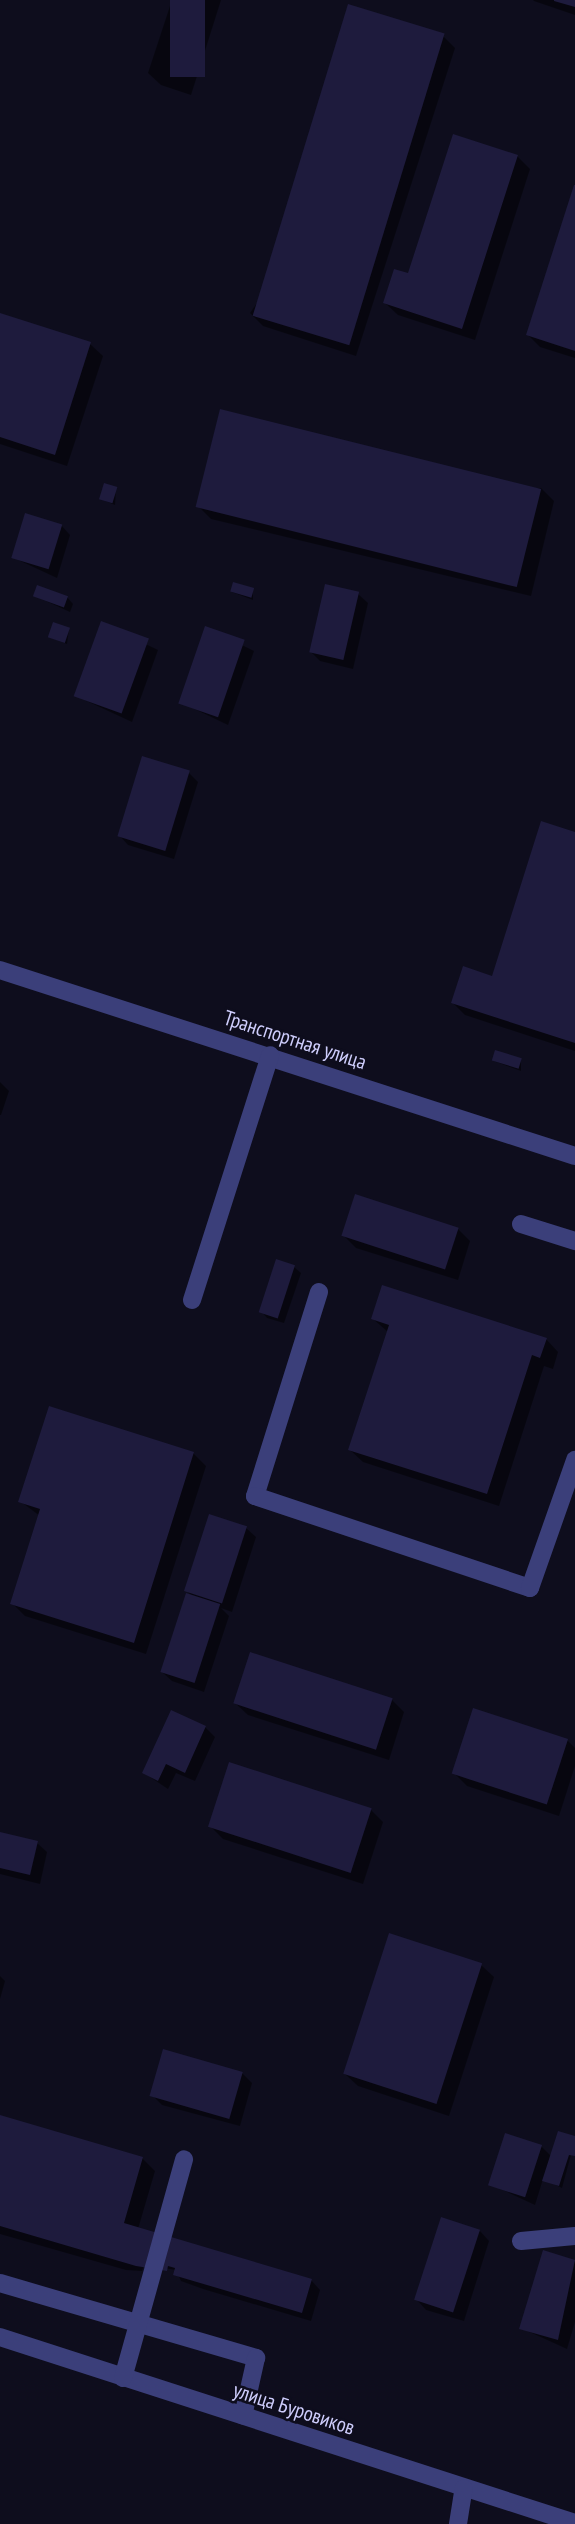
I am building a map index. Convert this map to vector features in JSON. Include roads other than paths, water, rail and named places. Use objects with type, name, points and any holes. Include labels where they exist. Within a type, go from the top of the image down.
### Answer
[{"type":"street","name":"Транспортная улица","points":[[0,970],[270,1055],[575,1156]]},
{"type":"street","points":[[192,1300],[270,1055]]},
{"type":"street","points":[[521,1224],[575,1241]]},
{"type":"street","points":[[319,1293],[255,1496],[530,1588],[575,1460]]},
{"type":"street","points":[[122,2378],[184,2159]]},
{"type":"street","points":[[521,2241],[575,2236]]},
{"type":"street","points":[[0,2283],[256,2358],[243,2416]]},
{"type":"street","name":"улица Буровиков","points":[[0,2337],[575,2523]]},
{"type":"street","points":[[458,2524],[464,2488]]}]
